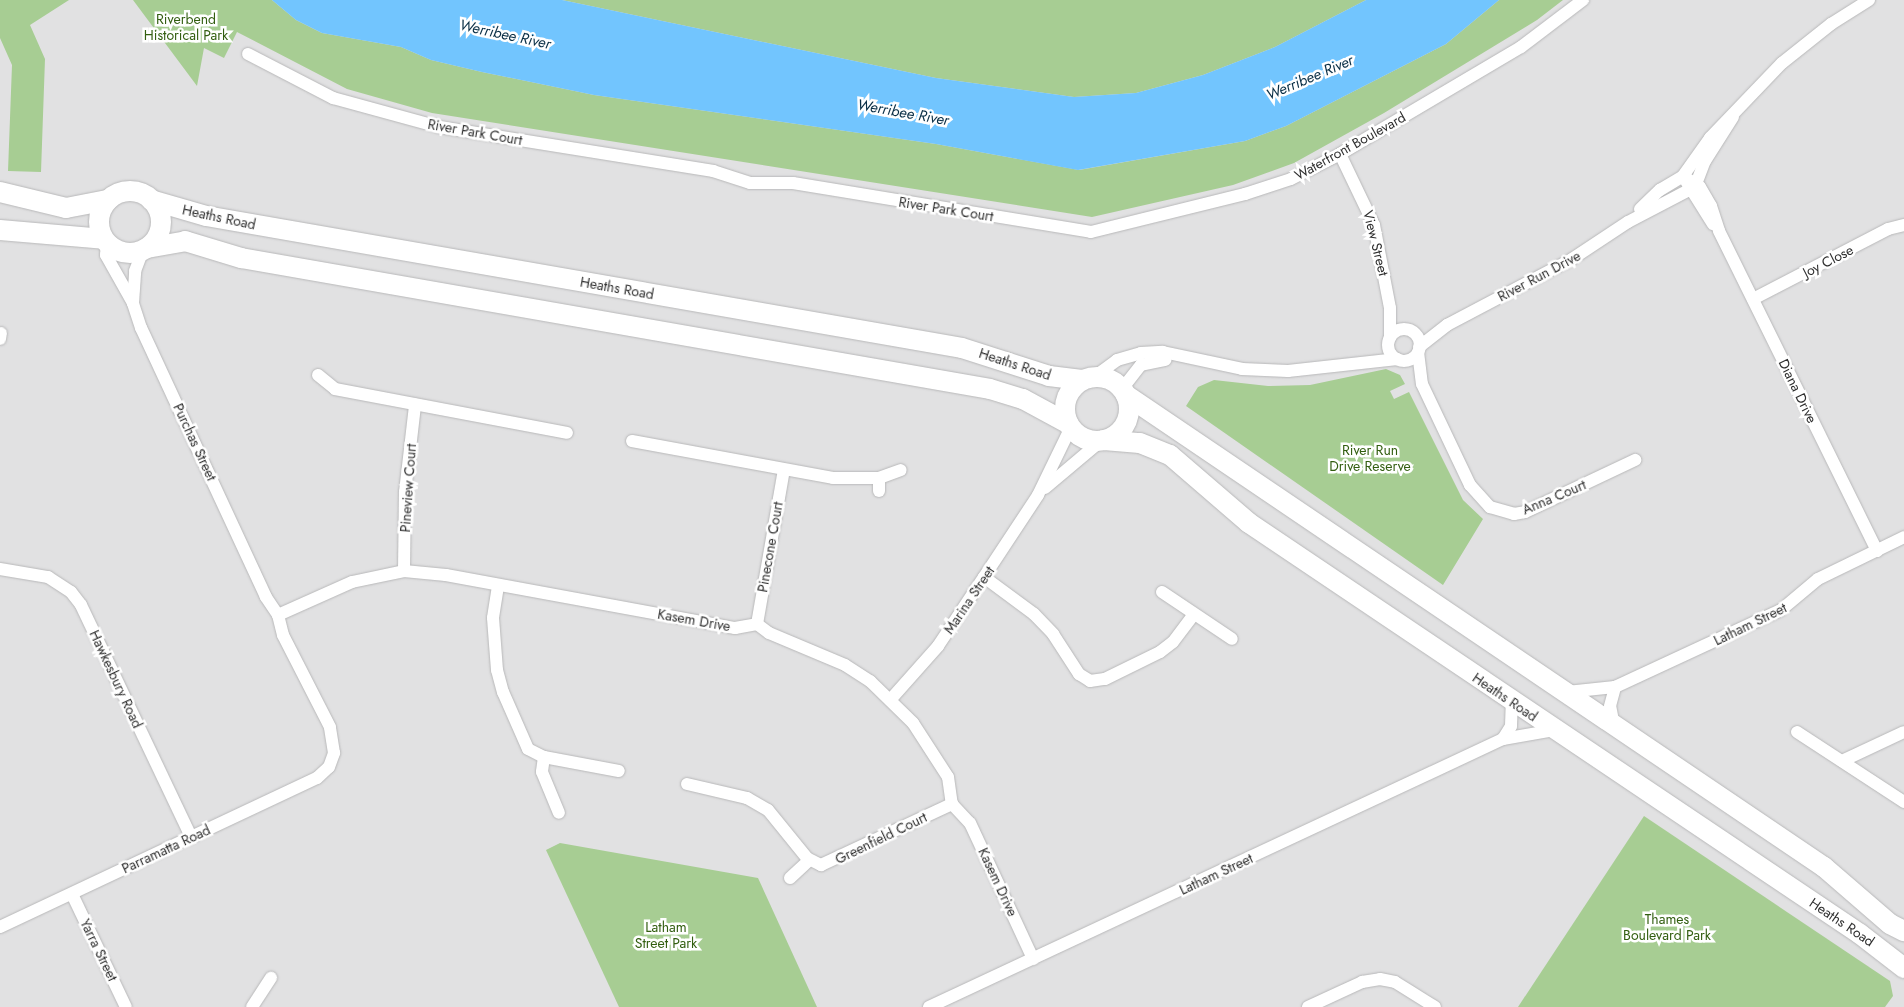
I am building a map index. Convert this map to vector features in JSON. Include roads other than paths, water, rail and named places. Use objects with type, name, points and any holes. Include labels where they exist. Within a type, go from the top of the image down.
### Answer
[{"type":"main road","points":[[0,192],[66,208],[108,200],[129,191],[151,200],[160,212],[161,224],[157,238],[145,249]]},
{"type":"main road","points":[[106,241],[100,216],[108,200]]},
{"type":"main road","name":"Heaths Road","points":[[151,200],[206,216],[962,348],[1050,376],[1088,378]]},
{"type":"main road","points":[[0,230],[106,241],[124,252],[185,241],[240,258],[990,389],[1023,399],[1070,426],[1085,438],[1103,440],[1117,434],[1125,424],[1129,410],[1124,392],[1109,379],[1088,378],[1066,399],[1065,412],[1070,426]]},
{"type":"main road","name":"Heaths Road","points":[[1124,392],[1615,728],[1824,867],[1890,924],[1904,932]]},
{"type":"main road","name":"Heaths Road","points":[[1103,440],[1140,443],[1170,455],[1249,523],[1860,934],[1904,968]]},
{"type":"street","name":"Waterfront Boulevard","points":[[1090,232],[1245,194],[1291,179],[1340,154],[1521,47],[1583,0]]},
{"type":"street","name":"River Run Drive","points":[[1628,222],[1660,190],[1684,176],[1705,144],[1733,117],[1761,84],[1799,48],[1869,0]]},
{"type":"street","name":"River Park Court","points":[[248,54],[333,98],[439,127],[713,171],[726,182],[756,193],[802,186],[1090,232]]},
{"type":"street","name":"River Run Drive","points":[[1418,350],[1447,325],[1572,259],[1628,222],[1693,186],[1705,161],[1733,117]]},
{"type":"street","name":"View Street","points":[[1340,154],[1374,225],[1390,308],[1389,341]]},
{"type":"street","name":"Diana Drive","points":[[1684,176],[1693,186],[1720,231],[1877,551]]},
{"type":"street","name":"Joy Close","points":[[1753,299],[1888,230],[1904,226]]},
{"type":"street","name":"Purchas Street","points":[[106,241],[106,255],[133,303],[141,328],[260,579],[282,613],[294,654],[332,735],[334,753],[329,767]]},
{"type":"street","name":"Purchas Street","points":[[133,303],[135,271],[145,249]]},
{"type":"street","name":"View Street","points":[[1390,308],[1408,330]]},
{"type":"street","name":"River Run Drive","points":[[1408,330],[1447,325]]},
{"type":"street","points":[[1088,378],[1117,360],[1142,353],[1163,352],[1242,369],[1288,371],[1326,368],[1356,361],[1411,359],[1418,350],[1418,338],[1408,330],[1396,331],[1389,341],[1356,361]]},
{"type":"street","points":[[0,340],[1,333]]},
{"type":"street","points":[[1389,341],[1390,352],[1399,360]]},
{"type":"street","name":"Anna Court","points":[[1418,350],[1422,384]]},
{"type":"street","points":[[1124,392],[1145,363],[1197,360]]},
{"type":"street","name":"Anna Court","points":[[1399,360],[1422,384],[1470,485],[1480,499],[1502,512],[1514,514],[1536,508],[1635,460]]},
{"type":"street","points":[[318,375],[335,389],[567,433]]},
{"type":"street","name":"Pineview Court","points":[[404,571],[405,492],[415,405]]},
{"type":"street","name":"Marina Street","points":[[891,699],[938,646],[1038,495],[1070,426]]},
{"type":"street","name":"Marina Street","points":[[1038,495],[1080,456],[1103,440]]},
{"type":"street","points":[[632,441],[833,478],[879,478],[900,470]]},
{"type":"street","name":"Pinecone Court","points":[[757,624],[784,470]]},
{"type":"street","points":[[879,478],[879,491]]},
{"type":"street","name":"Latham Street","points":[[1562,692],[1615,687],[1781,610],[1810,583],[1904,537]]},
{"type":"street","name":"Hawkesbury Road","points":[[0,570],[48,577],[71,592],[81,605],[191,837]]},
{"type":"street","name":"Kasem Drive","points":[[282,613],[352,582],[404,571],[446,575],[735,628],[757,624]]},
{"type":"street","points":[[984,577],[1034,614],[1053,634],[1078,674],[1090,681],[1105,679],[1160,652],[1173,642],[1193,615]]},
{"type":"street","points":[[498,586],[493,618],[497,670],[524,741],[535,754],[544,757],[618,771]]},
{"type":"street","points":[[1162,592],[1193,615],[1232,639]]},
{"type":"street","points":[[757,624],[769,633],[844,665],[891,699],[932,749],[952,788],[952,804]]},
{"type":"street","points":[[1615,687],[1610,706],[1615,728]]},
{"type":"street","points":[[1503,739],[1511,726],[1512,701]]},
{"type":"street","name":"Latham Street","points":[[929,1007],[1503,739],[1555,730]]},
{"type":"street","points":[[1798,732],[1904,802]]},
{"type":"street","points":[[1842,761],[1904,732]]},
{"type":"street","points":[[544,757],[542,772],[559,813]]},
{"type":"street","name":"Parramatta Road","points":[[0,928],[317,778],[329,767]]},
{"type":"street","points":[[688,784],[747,798],[768,810],[809,860],[790,878]]},
{"type":"street","name":"Kasem Drive","points":[[952,804],[970,823],[1033,959]]},
{"type":"street","name":"Greenfield Court","points":[[809,860],[821,865],[830,863],[952,804]]},
{"type":"street","name":"Yarra Street","points":[[72,894],[126,1007]]},
{"type":"street","points":[[252,1007],[270,978]]},
{"type":"street","points":[[1308,1007],[1362,982],[1380,979],[1395,982],[1435,1007]]},
{"type":"water","name":"Werribee River","points":[[272,0],[562,0],[936,78],[1074,97],[1136,93],[1203,75],[1275,47],[1366,0],[1499,0],[1446,44],[1286,126],[1245,141],[1078,170],[936,144],[594,95],[482,72],[431,60],[401,47],[322,33],[296,20]]},
{"type":"park label","name":"Riverbend Historical Park","points":[[186,28]]},
{"type":"park label","name":"River Run Drive Reserve","points":[[1370,458]]},
{"type":"park label","name":"Thames Boulevard Park","points":[[1667,928]]},
{"type":"park label","name":"Latham Street Park","points":[[666,936]]}]
